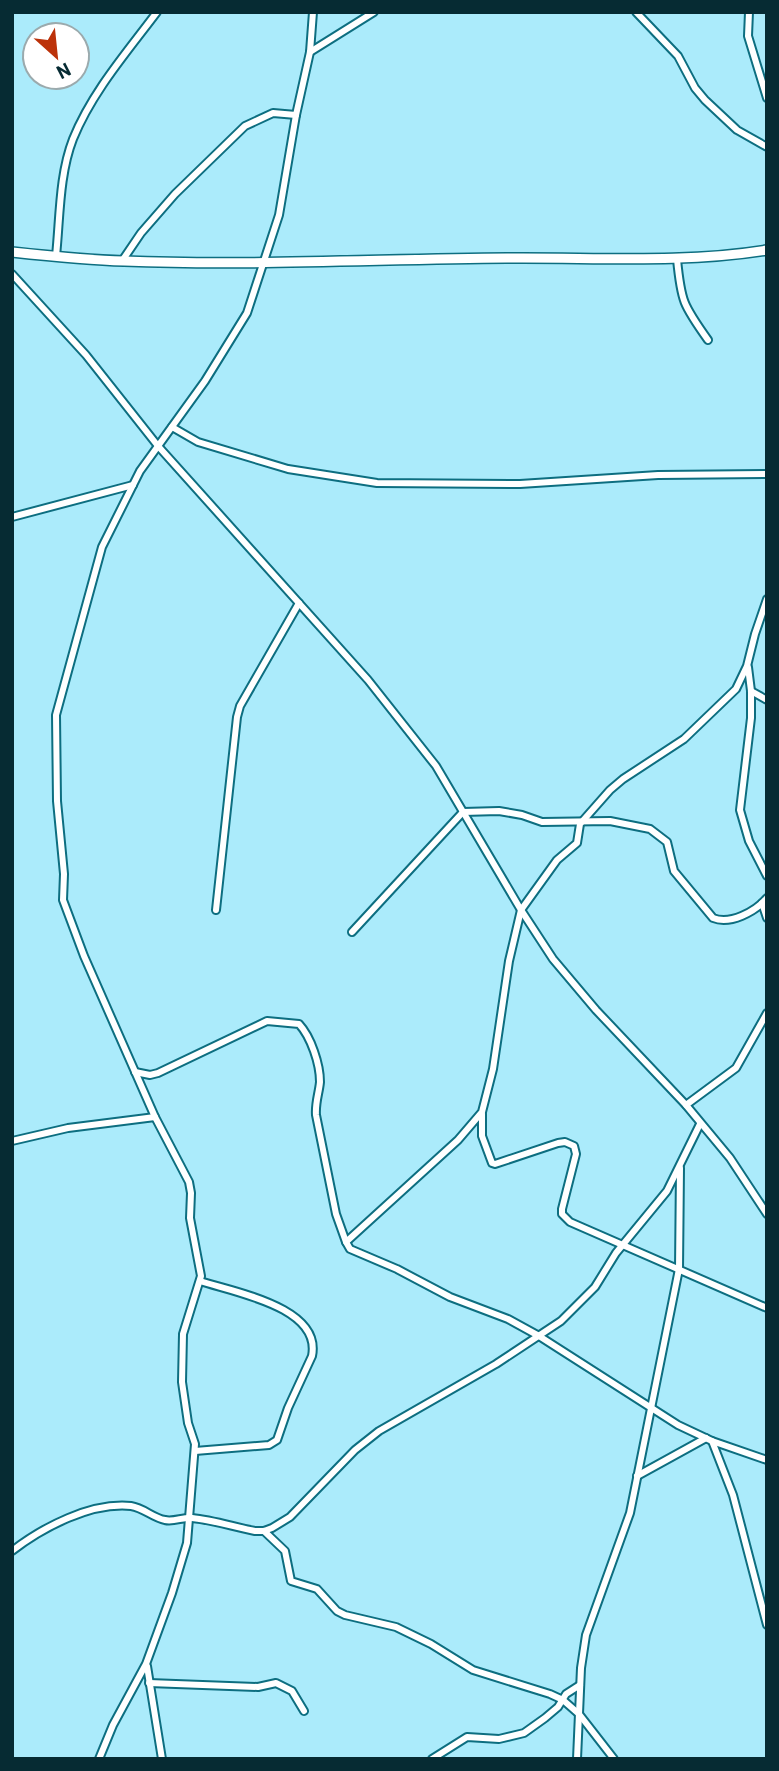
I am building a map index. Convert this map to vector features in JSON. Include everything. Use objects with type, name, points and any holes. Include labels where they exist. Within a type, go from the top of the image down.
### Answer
[{"type":"street","points":[[56,256],[62,195],[73,140],[105,82],[157,12]]},
{"type":"street","points":[[99,1759],[113,1725],[146,1664],[187,1543],[195,1451],[182,1382],[183,1334],[200,1282],[199,1256],[190,1218],[189,1182],[155,1117],[84,956],[63,900],[64,874],[57,801],[56,715],[102,547],[133,485],[205,382],[247,313],[279,215],[310,52],[313,12]]},
{"type":"street","points":[[310,52],[374,12]]},
{"type":"street","points":[[636,12],[678,56],[695,88],[705,100],[737,130],[767,146]]},
{"type":"street","points":[[749,12],[748,36],[767,98]]},
{"type":"street","points":[[122,261],[141,233],[175,194],[245,125],[273,113],[296,115]]},
{"type":"street","points":[[12,253],[122,261],[263,263],[677,258],[739,255],[767,250]]},
{"type":"street","points":[[677,258],[680,291],[685,306],[708,340]]},
{"type":"street","points":[[12,274],[86,355],[158,446],[368,680],[424,749],[521,910],[554,959],[587,1000],[686,1105],[730,1158],[767,1214]]},
{"type":"street","points":[[172,428],[198,442],[276,466],[377,483],[520,484],[658,475],[767,474]]},
{"type":"street","points":[[12,517],[133,485]]},
{"type":"street","points":[[767,599],[747,666],[736,689],[684,739],[623,779],[583,820],[577,843],[557,860],[521,910],[509,961],[493,1069],[482,1112],[482,1136],[492,1163],[558,1143],[565,1142],[574,1146],[576,1154],[562,1214],[570,1222],[767,1307]]},
{"type":"street","points":[[216,910],[237,717],[240,706],[299,603]]},
{"type":"street","points":[[747,666],[751,691],[750,737],[740,810],[749,841],[767,876]]},
{"type":"street","points":[[751,691],[767,700]]},
{"type":"street","points":[[352,932],[463,812],[499,811],[542,822],[583,820],[631,824],[656,832],[669,845],[674,871],[716,920],[737,918],[765,901],[767,918]]},
{"type":"street","points":[[686,1105],[736,1068],[767,1013]]},
{"type":"street","points":[[135,1072],[150,1075],[158,1073],[267,1021],[299,1024],[307,1036],[318,1066],[320,1077],[315,1103],[316,1115],[336,1214],[350,1249],[397,1269],[450,1297],[508,1319],[540,1336],[652,1409],[709,1439],[767,1460]]},
{"type":"street","points":[[346,1242],[458,1140],[482,1112]]},
{"type":"street","points":[[12,1141],[68,1128],[155,1117]]},
{"type":"street","points":[[264,1531],[289,1517],[355,1450],[379,1431],[485,1370],[561,1321],[595,1287],[622,1246],[667,1191],[700,1124]]},
{"type":"street","points":[[577,1759],[580,1685],[586,1634],[630,1513],[679,1269],[680,1168]]},
{"type":"street","points":[[195,1451],[269,1445],[277,1440],[314,1348],[308,1333],[290,1312],[268,1302],[200,1282]]},
{"type":"street","points":[[637,1476],[709,1439]]},
{"type":"street","points":[[709,1439],[733,1495],[767,1625]]},
{"type":"street","points":[[12,1551],[57,1524],[99,1509],[133,1507],[169,1521],[190,1518],[264,1531],[285,1551],[290,1581],[317,1589],[337,1611],[345,1615],[396,1628],[431,1644],[473,1670],[563,1700],[579,1714],[614,1759]]},
{"type":"street","points":[[146,1664],[162,1759]]},
{"type":"street","points":[[149,1684],[258,1687],[276,1683],[292,1690],[304,1711]]},
{"type":"street","points":[[432,1759],[467,1737],[499,1739],[524,1733],[545,1718],[566,1695],[580,1685]]}]
